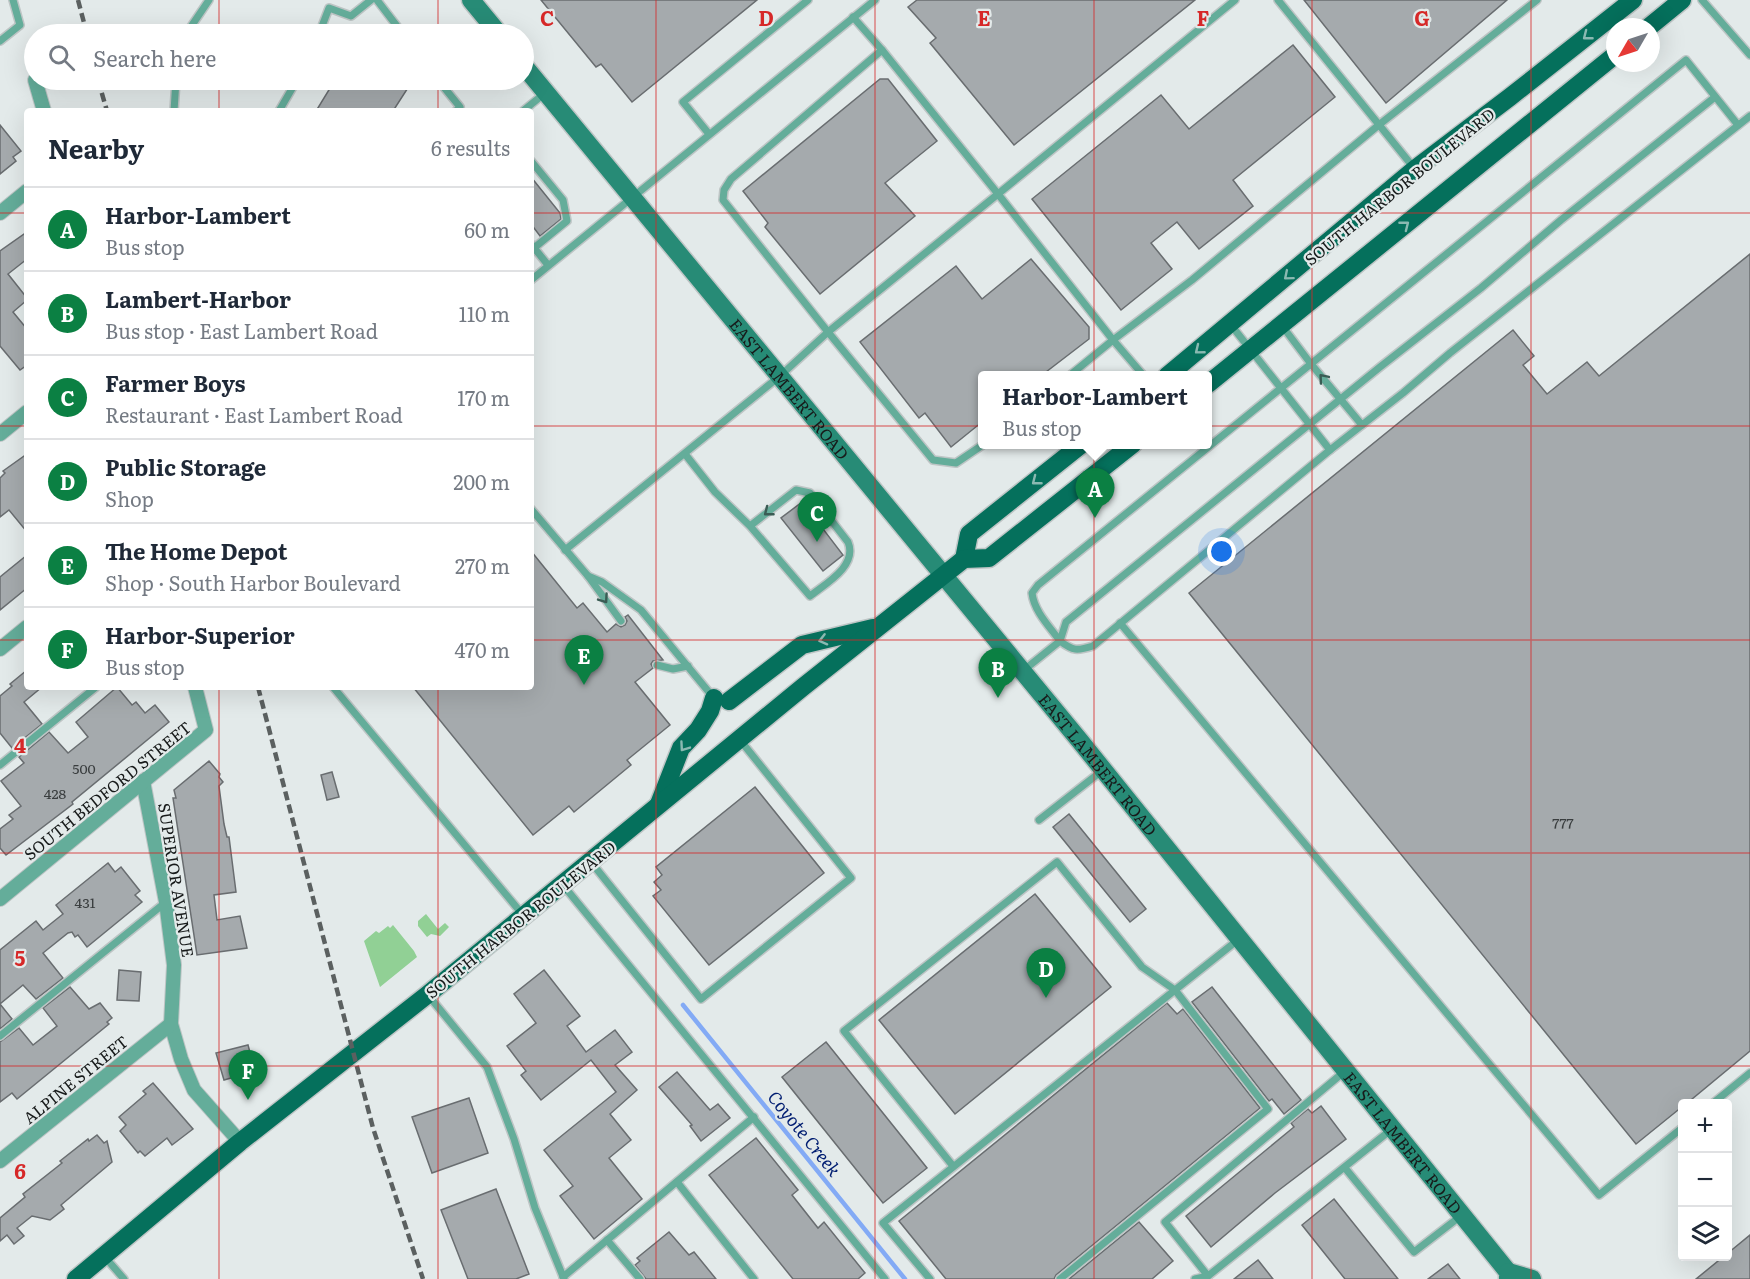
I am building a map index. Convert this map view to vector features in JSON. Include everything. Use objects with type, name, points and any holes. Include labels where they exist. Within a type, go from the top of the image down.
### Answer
[{"type":"main road","points":[[471,0],[491,24]]},
{"type":"main road","name":"SOUTH HARBOR BOULEVARD","points":[[1172,371],[1415,169],[1633,0]]},
{"type":"main road","points":[[1660,18],[1682,0]]},
{"type":"main road","name":"SOUTH HARBOR BOULEVARD","points":[[1212,381],[1606,62]]},
{"type":"main road","name":"EAST LAMBERT ROAD","points":[[534,79],[1023,671],[1462,1215],[1508,1276],[1532,1279]]},
{"type":"main road","points":[[1076,449],[969,534],[964,559],[989,558],[1127,449]]},
{"type":"main road","name":"SOUTH HARBOR BOULEVARD","points":[[76,1279],[240,1142],[428,995],[964,559]]},
{"type":"main road","points":[[657,807],[681,748],[721,699],[802,645],[880,626]]},
{"type":"street","points":[[38,90],[43,108]]},
{"type":"street","points":[[0,213],[24,193]]},
{"type":"street","points":[[0,434],[24,414]]},
{"type":"street","points":[[0,649],[24,629]]},
{"type":"street","name":"SOUTH BEDFORD STREET","points":[[0,899],[206,730],[196,690]]},
{"type":"street","name":"SUPERIOR AVENUE","points":[[144,781],[166,902],[174,966],[171,1024],[181,1059],[194,1090],[240,1142]]},
{"type":"street","name":"ALPINE STREET","points":[[0,1161],[171,1024]]},
{"type":"lane","points":[[0,41],[20,26],[13,0]]},
{"type":"lane","points":[[193,24],[209,0]]},
{"type":"lane","points":[[323,24],[329,8],[351,16],[370,0]]},
{"type":"lane","points":[[377,0],[396,24]]},
{"type":"lane","points":[[709,134],[683,102],[808,0]]},
{"type":"lane","points":[[534,277],[874,0]]},
{"type":"lane","points":[[565,550],[685,454],[780,376],[828,332],[1235,0]]},
{"type":"lane","points":[[1278,0],[1415,169]]},
{"type":"lane","points":[[1074,371],[1192,280],[1380,124],[1537,0]]},
{"type":"lane","points":[[1702,0],[1750,55]]},
{"type":"lane","points":[[853,17],[1140,371]]},
{"type":"lane","points":[[882,50],[731,179],[724,190],[723,200],[933,460],[956,463],[978,448]]},
{"type":"lane","points":[[1212,444],[1686,60],[1737,125]]},
{"type":"lane","points":[[174,108],[175,90]]},
{"type":"lane","points":[[281,108],[291,90]]},
{"type":"lane","points":[[446,90],[459,108]]},
{"type":"lane","points":[[527,108],[545,93]]},
{"type":"lane","points":[[1023,671],[1060,641],[1066,622],[1715,97]]},
{"type":"lane","points":[[1206,449],[1038,585],[1032,593],[1040,614],[1060,641],[1071,649],[1093,646],[1330,450],[1750,116]]},
{"type":"lane","points":[[534,165],[563,200],[567,221],[534,245]]},
{"type":"lane","points":[[534,247],[548,265]]},
{"type":"lane","points":[[1231,324],[1330,450]]},
{"type":"lane","points":[[1281,324],[1362,425]]},
{"type":"lane","points":[[685,454],[715,492],[750,526],[810,596],[847,564],[850,552],[848,542],[810,493],[796,490],[750,526]]},
{"type":"lane","points":[[534,513],[588,576],[621,621]]},
{"type":"lane","points":[[588,576],[602,582],[641,610],[688,666],[721,699]]},
{"type":"lane","points":[[1120,623],[1599,1195],[1678,1132]]},
{"type":"lane","points":[[657,665],[674,669],[688,666]]},
{"type":"lane","points":[[0,765],[92,690]]},
{"type":"lane","points":[[336,690],[525,916]]},
{"type":"lane","points":[[591,862],[701,999],[851,878],[740,740]]},
{"type":"lane","points":[[1039,820],[1103,770]]},
{"type":"lane","points":[[953,1167],[844,1031],[1057,862],[1142,967],[1175,990],[1268,1109],[1060,1279]]},
{"type":"lane","points":[[563,885],[885,1279]]},
{"type":"lane","points":[[0,1035],[166,902]]},
{"type":"lane","points":[[930,1279],[883,1223],[1239,939]]},
{"type":"lane","points":[[428,995],[487,1067],[514,1139],[535,1208],[563,1278],[754,1117]]},
{"type":"lane","points":[[1208,1276],[1165,1222],[1345,1071]]},
{"type":"lane","points":[[1718,1099],[1750,1073]]},
{"type":"lane","points":[[1196,1279],[1208,1276],[1392,1130]]},
{"type":"lane","points":[[1345,1168],[1414,1252],[1462,1215]]},
{"type":"lane","points":[[677,1182],[754,1279]]},
{"type":"lane","points":[[607,1240],[640,1279]]},
{"type":"lane","points":[[105,1256],[124,1279]]},
{"type":"green space","points":[[426,914],[438,929],[445,923],[449,927],[440,936],[431,934],[427,937],[418,926],[418,921]]},
{"type":"green space","points":[[393,925],[417,957],[380,987],[364,941],[376,931],[379,933]]},
{"type":"building","points":[[541,0],[757,0],[632,102],[601,64],[596,67]]},
{"type":"building","points":[[917,0],[1195,0],[1014,145],[930,43],[936,38],[908,7]]},
{"type":"building","points":[[1304,0],[1507,0],[1386,103]]},
{"type":"building","points":[[1293,45],[1335,97],[1233,180],[1253,206],[1199,249],[1177,222],[1151,243],[1172,269],[1121,310],[1032,199],[1161,95],[1189,129]]},
{"type":"building","points":[[880,79],[888,79],[937,141],[885,183],[915,216],[820,294],[765,227],[768,223],[743,191]]},
{"type":"building","points":[[329,90],[407,90],[395,108],[318,108]]},
{"type":"building","points":[[0,125],[21,151],[13,157],[16,161],[0,174]]},
{"type":"building","points":[[534,181],[560,213],[561,219],[540,236],[534,228]]},
{"type":"building","points":[[24,234],[24,261],[8,274],[24,294],[24,303],[13,312],[24,325],[24,367],[20,370],[0,346],[0,251]]},
{"type":"building","points":[[1750,254],[1750,1051],[1692,1099],[1678,1099],[1678,1110],[1636,1144],[1189,593],[1513,330],[1534,356],[1523,365],[1547,394],[1587,362],[1599,376]]},
{"type":"building","points":[[1031,259],[1089,327],[1089,339],[1047,371],[978,371],[978,425],[951,447],[925,413],[919,418],[860,342],[956,266],[982,299]]},
{"type":"building","points":[[24,456],[24,528],[9,510],[0,517],[0,478],[5,473],[3,471]]},
{"type":"building","points":[[806,499],[827,526],[823,529],[843,555],[823,571],[781,518]]},
{"type":"building","points":[[534,555],[577,608],[583,603],[607,632],[616,624],[621,627],[625,625],[627,621],[625,617],[628,615],[663,660],[653,661],[651,664],[653,668],[635,682],[670,725],[627,760],[631,765],[574,812],[569,806],[533,835],[415,690],[534,690]]},
{"type":"building","points":[[24,557],[24,590],[0,610],[0,577]]},
{"type":"building","points":[[24,672],[24,690],[38,690],[24,702],[42,724],[12,748],[0,733],[0,696],[12,686],[10,684]]},
{"type":"building","points":[[113,690],[120,690],[132,705],[136,702],[145,713],[155,705],[169,722],[72,802],[73,804],[6,855],[0,848],[0,829],[13,819],[9,815],[21,806],[1,781],[24,763],[19,757],[49,732],[68,753],[88,737],[76,722]]},
{"type":"building","points":[[209,761],[220,774],[219,777],[223,782],[219,786],[236,892],[214,895],[217,920],[240,916],[247,948],[197,955],[173,798],[176,798],[174,790]]},
{"type":"building","points":[[332,772],[339,797],[327,800],[321,775]]},
{"type":"building","points":[[755,787],[824,873],[709,965],[653,896],[661,890],[654,882],[662,875],[656,867]]},
{"type":"building","points":[[1069,814],[1146,909],[1130,922],[1053,827]]},
{"type":"building","points":[[108,863],[115,872],[121,867],[140,891],[135,895],[142,902],[87,947],[78,935],[75,937],[72,932],[68,933],[43,953],[63,978],[36,999],[23,985],[0,1004],[0,950],[36,921],[43,930],[63,914],[56,905]]},
{"type":"building","points":[[1035,894],[1111,987],[955,1114],[879,1020]]},
{"type":"building","points":[[119,970],[141,972],[139,1001],[117,1000]]},
{"type":"building","points":[[544,970],[580,1016],[567,1026],[586,1052],[615,1030],[632,1052],[615,1065],[637,1090],[610,1114],[631,1140],[609,1158],[642,1199],[594,1239],[560,1196],[573,1186],[544,1150],[616,1092],[591,1060],[541,1100],[521,1075],[526,1071],[507,1046],[536,1023],[514,994]]},
{"type":"building","points":[[70,987],[89,1009],[100,1003],[112,1018],[107,1022],[109,1024],[17,1099],[12,1093],[0,1102],[0,1042],[19,1028],[33,1045],[57,1026],[43,1008]]},
{"type":"building","points":[[1212,987],[1301,1100],[1284,1114],[1272,1099],[1269,1101],[1192,1002]]},
{"type":"building","points":[[1167,1003],[1177,1014],[1183,1009],[1260,1108],[1056,1275],[1054,1279],[946,1279],[899,1221]]},
{"type":"building","points":[[0,1004],[12,1019],[0,1029]]},
{"type":"building","points":[[826,1042],[927,1168],[883,1203],[782,1077]]},
{"type":"building","points":[[248,1045],[255,1071],[224,1080],[216,1053]]},
{"type":"building","points":[[677,1072],[710,1110],[718,1104],[730,1118],[701,1141],[690,1126],[692,1125],[659,1087]]},
{"type":"building","points":[[153,1083],[193,1129],[172,1145],[167,1138],[145,1156],[140,1151],[138,1153],[120,1131],[126,1125],[119,1117],[146,1094],[143,1091]]},
{"type":"building","points":[[469,1098],[488,1153],[432,1173],[412,1117]]},
{"type":"building","points":[[1321,1106],[1346,1139],[1275,1193],[1211,1247],[1186,1216],[1294,1127],[1291,1123],[1308,1109],[1312,1113]]},
{"type":"building","points":[[97,1135],[104,1143],[107,1141],[112,1162],[61,1205],[64,1209],[50,1220],[32,1216],[17,1228],[24,1236],[14,1244],[7,1235],[0,1241],[0,1218],[25,1197],[23,1194],[62,1163],[60,1161],[88,1139],[89,1141]]},
{"type":"building","points":[[756,1138],[798,1190],[792,1195],[818,1228],[824,1222],[865,1273],[858,1279],[793,1279],[709,1175]]},
{"type":"building","points":[[496,1189],[529,1274],[516,1279],[468,1279],[441,1210]]},
{"type":"building","points":[[1334,1199],[1398,1279],[1345,1279],[1302,1225]]},
{"type":"building","points":[[1139,1222],[1173,1261],[1152,1279],[1069,1279]]},
{"type":"building","points":[[669,1232],[689,1255],[694,1252],[716,1279],[646,1279],[635,1265],[640,1261],[637,1258]]},
{"type":"building","points":[[1750,1235],[1750,1279],[1696,1279],[1718,1261],[1732,1261],[1732,1250]]},
{"type":"building","points":[[1258,1260],[1273,1279],[1234,1279]]},
{"type":"building","points":[[1448,1264],[1460,1279],[1428,1279]]},
{"type":"waterway","name":"Coyote Creek","points":[[683,1005],[905,1279]]},
{"type":"railway","points":[[78,0],[84,24]]},
{"type":"railway","points":[[101,90],[106,108]]},
{"type":"railway","points":[[259,690],[373,1128],[423,1279]]},
{"type":"place","name":"Harbor-Lambert","points":[[1095,518]]},
{"type":"place","name":"Farmer Boys","points":[[817,542]]},
{"type":"place","name":"The Home Depot","points":[[584,685]]},
{"type":"place","name":"Lambert-Harbor","points":[[998,698]]},
{"type":"place","name":"Public Storage","points":[[1046,998]]},
{"type":"place","name":"Harbor-Superior","points":[[248,1100]]}]
